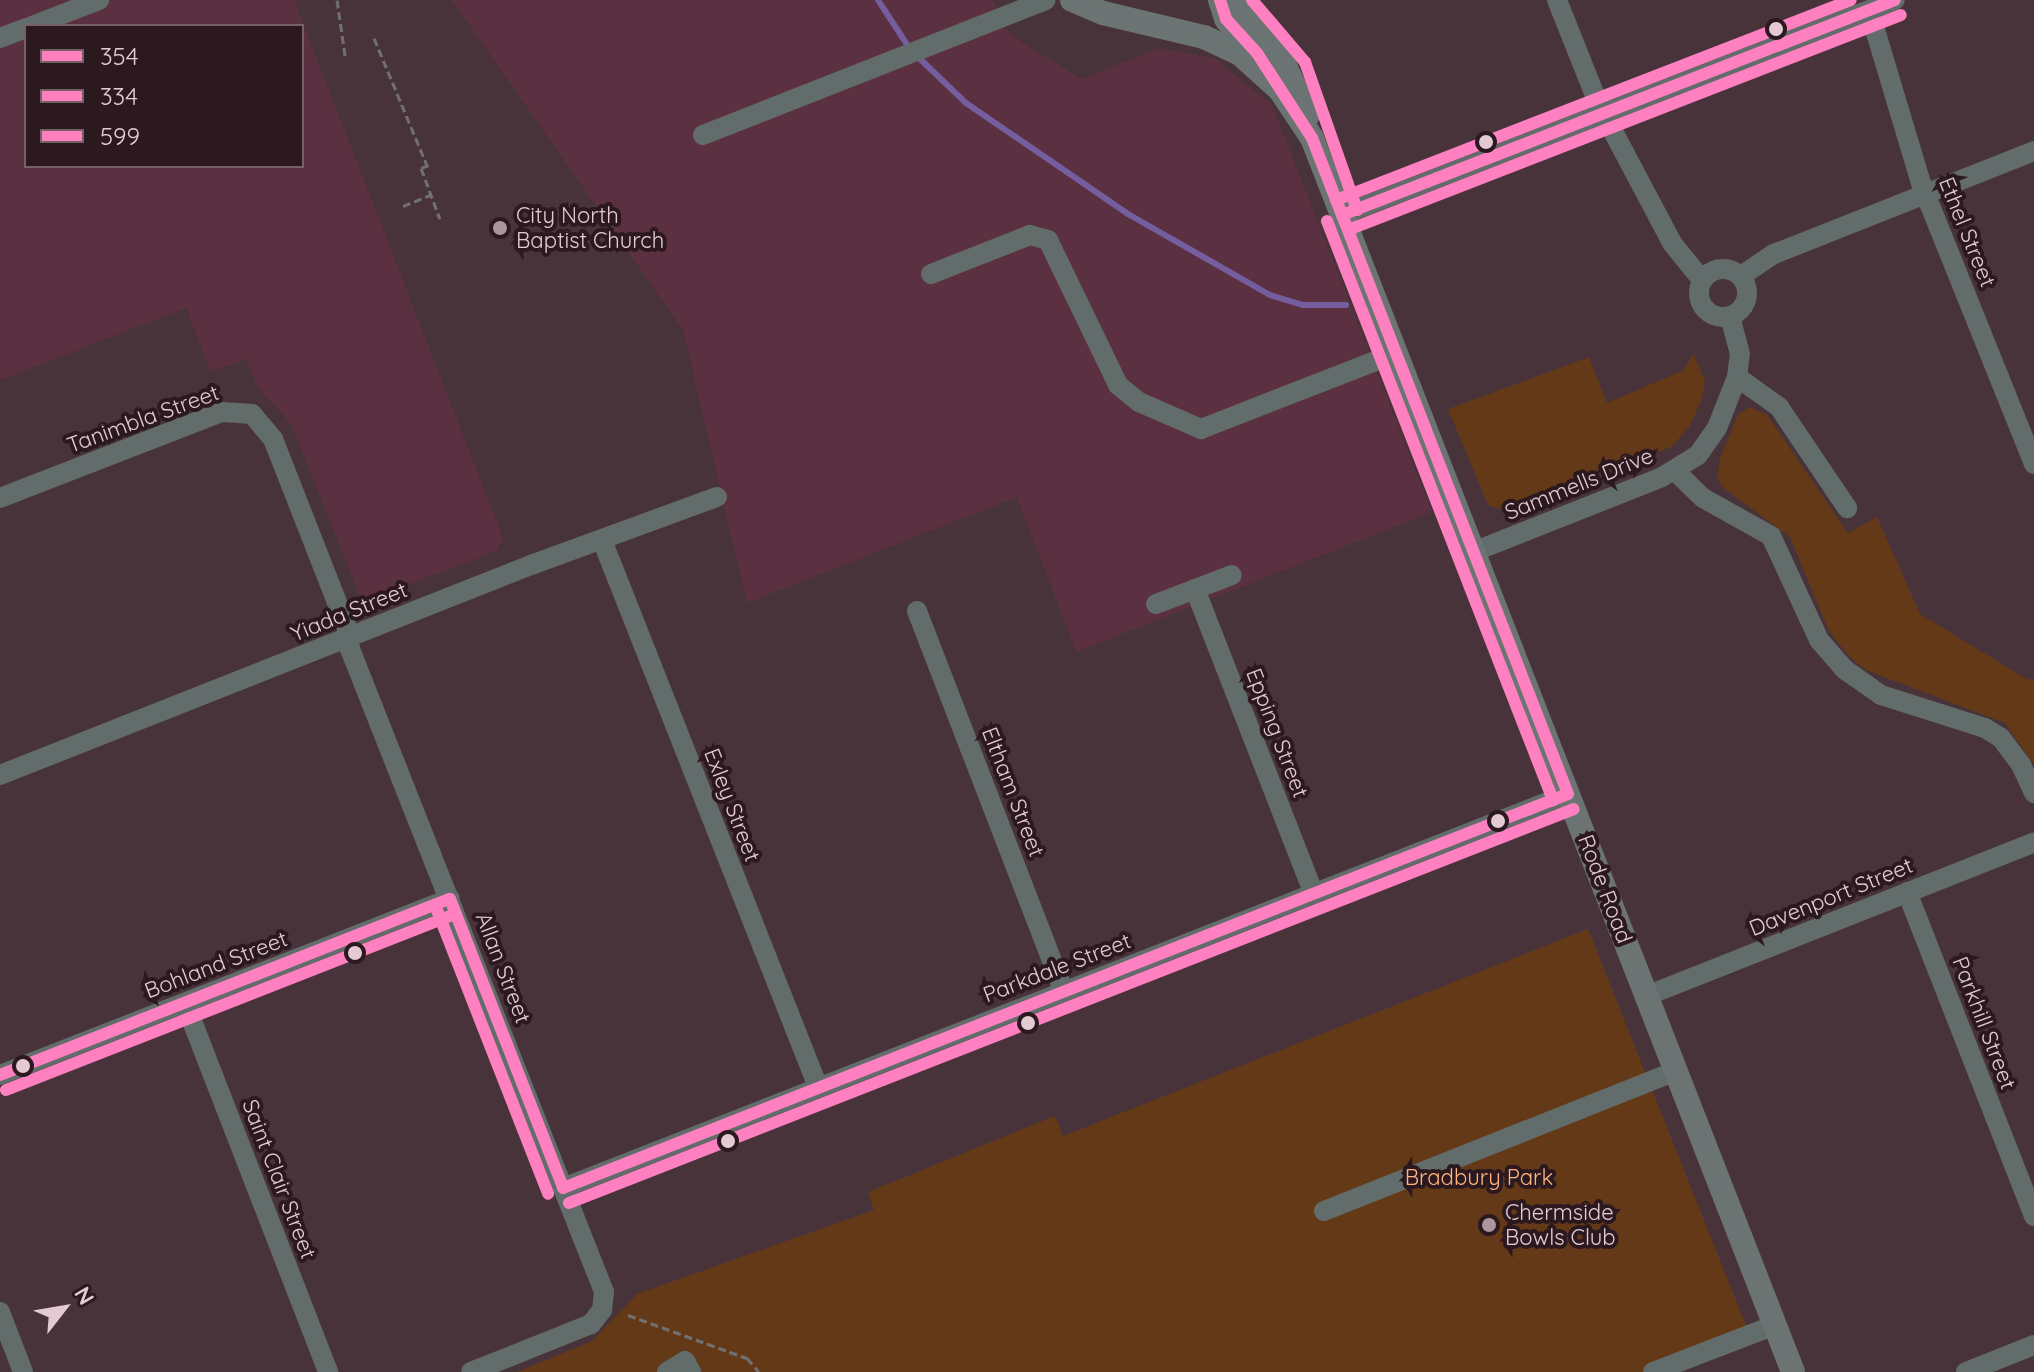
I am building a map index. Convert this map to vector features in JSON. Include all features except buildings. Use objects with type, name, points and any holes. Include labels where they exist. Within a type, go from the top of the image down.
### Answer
[{"type":"main road","name":"Rode Road","points":[[1072,0],[1226,46],[1280,90],[1312,138]]},
{"type":"main road","name":"Rode Road","points":[[1227,2],[1271,42],[1290,69],[1312,138],[1793,1372]]},
{"type":"main road","points":[[1154,26],[1197,23],[1227,2],[1280,90]]},
{"type":"street","points":[[37,24],[99,0]]},
{"type":"street","points":[[703,135],[1045,0]]},
{"type":"street","points":[[1557,0],[1604,112],[1672,243],[1702,280]]},
{"type":"street","points":[[1342,215],[1604,112],[1870,13],[1895,0]]},
{"type":"street","name":"Ethel Street","points":[[1870,13],[1926,194],[2034,464]]},
{"type":"street","points":[[0,38],[24,29]]},
{"type":"street","points":[[1741,276],[1774,254],[2034,151]]},
{"type":"street","points":[[931,274],[1030,235],[1048,240],[1118,385],[1139,402],[1201,429],[1396,353]]},
{"type":"street","points":[[1730,317],[1706,311],[1699,296],[1702,280],[1720,268],[1741,276]]},
{"type":"street","points":[[1730,317],[1747,300],[1741,276]]},
{"type":"street","points":[[1675,471],[1713,436],[1737,377],[1740,354],[1730,317]]},
{"type":"street","points":[[1737,377],[1779,407],[1847,508]]},
{"type":"street","name":"Tanimbla Street","points":[[0,498],[211,415],[234,410],[252,414],[273,439],[349,639]]},
{"type":"street","name":"Sammells Drive","points":[[1473,552],[1675,471],[1703,498],[1771,536],[1819,640],[1844,669],[1881,695],[1985,728],[2001,738],[2034,793]]},
{"type":"street","name":"Yiada Street","points":[[0,775],[717,497]]},
{"type":"street","name":"Exley Street","points":[[602,540],[818,1087]]},
{"type":"street","points":[[1156,604],[1232,575]]},
{"type":"street","name":"Epping Street","points":[[1195,589],[1314,894]]},
{"type":"street","name":"Eltham Street","points":[[917,611],[1064,991]]},
{"type":"street","name":"Allan Street","points":[[349,639],[604,1292],[599,1315],[585,1327],[509,1365]]},
{"type":"street","name":"Parkdale Street","points":[[563,1188],[1568,794]]},
{"type":"street","name":"Davenport Street","points":[[1646,996],[2034,842]]},
{"type":"street","name":"Parkhill Street","points":[[1907,892],[2034,1216]]},
{"type":"street","name":"Bohland Street","points":[[0,1075],[450,899]]},
{"type":"street","name":"Saint Clair Street","points":[[185,1003],[328,1372]]},
{"type":"street","points":[[1324,1211],[1675,1071]]},
{"type":"street","points":[[0,1312],[23,1372]]},
{"type":"street","points":[[1653,1372],[1775,1325]]},
{"type":"street","points":[[1966,1372],[2034,1345]]},
{"type":"street","points":[[667,1372],[685,1361],[691,1372]]},
{"type":"street","points":[[471,1372],[509,1365]]},
{"type":"path","points":[[337,0],[345,55]]},
{"type":"path","points":[[374,38],[428,168],[421,168],[440,219]]},
{"type":"path","points":[[403,206],[431,195]]},
{"type":"path","points":[[628,1315],[747,1358],[759,1372]]},
{"type":"shaded area","points":[[0,0],[294,0],[303,24],[24,24],[24,168],[304,168],[304,26],[503,538],[496,551],[362,602],[291,424],[257,386],[246,359],[211,372],[186,308],[0,380]]},
{"type":"shaded area","points":[[452,0],[994,0],[1004,27],[1018,40],[1081,79],[1159,48],[1214,58],[1272,105],[1432,512],[1076,652],[1017,497],[747,603],[683,330]]},
{"type":"green space","points":[[1693,353],[1705,381],[1702,398],[1690,426],[1671,447],[1510,512],[1488,505],[1448,409],[1589,357],[1607,403],[1684,370]]},
{"type":"green space","points":[[1749,407],[1767,415],[1848,533],[1877,517],[1920,614],[2028,680],[2034,678],[2034,765],[2005,723],[1866,670],[1849,656],[1829,631],[1790,537],[1721,486],[1717,475],[1721,456],[1738,415]]},
{"type":"green space","name":"Bradbury Park","points":[[1588,929],[1753,1343],[1679,1372],[517,1372],[592,1341],[637,1294],[874,1210],[868,1192],[1055,1116],[1063,1136]]},
{"type":"waterway","points":[[878,0],[910,49]]},
{"type":"waterway","points":[[918,57],[966,103],[1128,214],[1270,295],[1303,305],[1346,305]]},
{"type":"transit line","name":"354","points":[[1220,0],[1226,19],[1257,53],[1312,138],[1568,794]]},
{"type":"transit line","name":"599","points":[[1252,0],[1305,62],[1357,210]]},
{"type":"transit line","name":"599","points":[[1336,200],[1851,0]]},
{"type":"transit line","name":"354","points":[[1342,215],[1895,0]]},
{"type":"transit line","name":"334","points":[[1348,230],[1901,15]]},
{"type":"transit line","name":"334","points":[[1327,221],[1553,800]]},
{"type":"transit line","name":"354","points":[[563,1188],[1568,794]]},
{"type":"transit line","name":"334","points":[[569,1203],[1574,809]]},
{"type":"transit line","name":"354","points":[[450,899],[563,1188]]},
{"type":"transit line","name":"354","points":[[0,1075],[450,899]]},
{"type":"transit line","name":"334","points":[[435,905],[548,1194]]},
{"type":"transit line","name":"334","points":[[6,1090],[456,914]]},
{"type":"place","name":"City North Baptist Church","points":[[500,228]]},
{"type":"place","name":"Chermside Bowls Club","points":[[1489,1225]]}]
